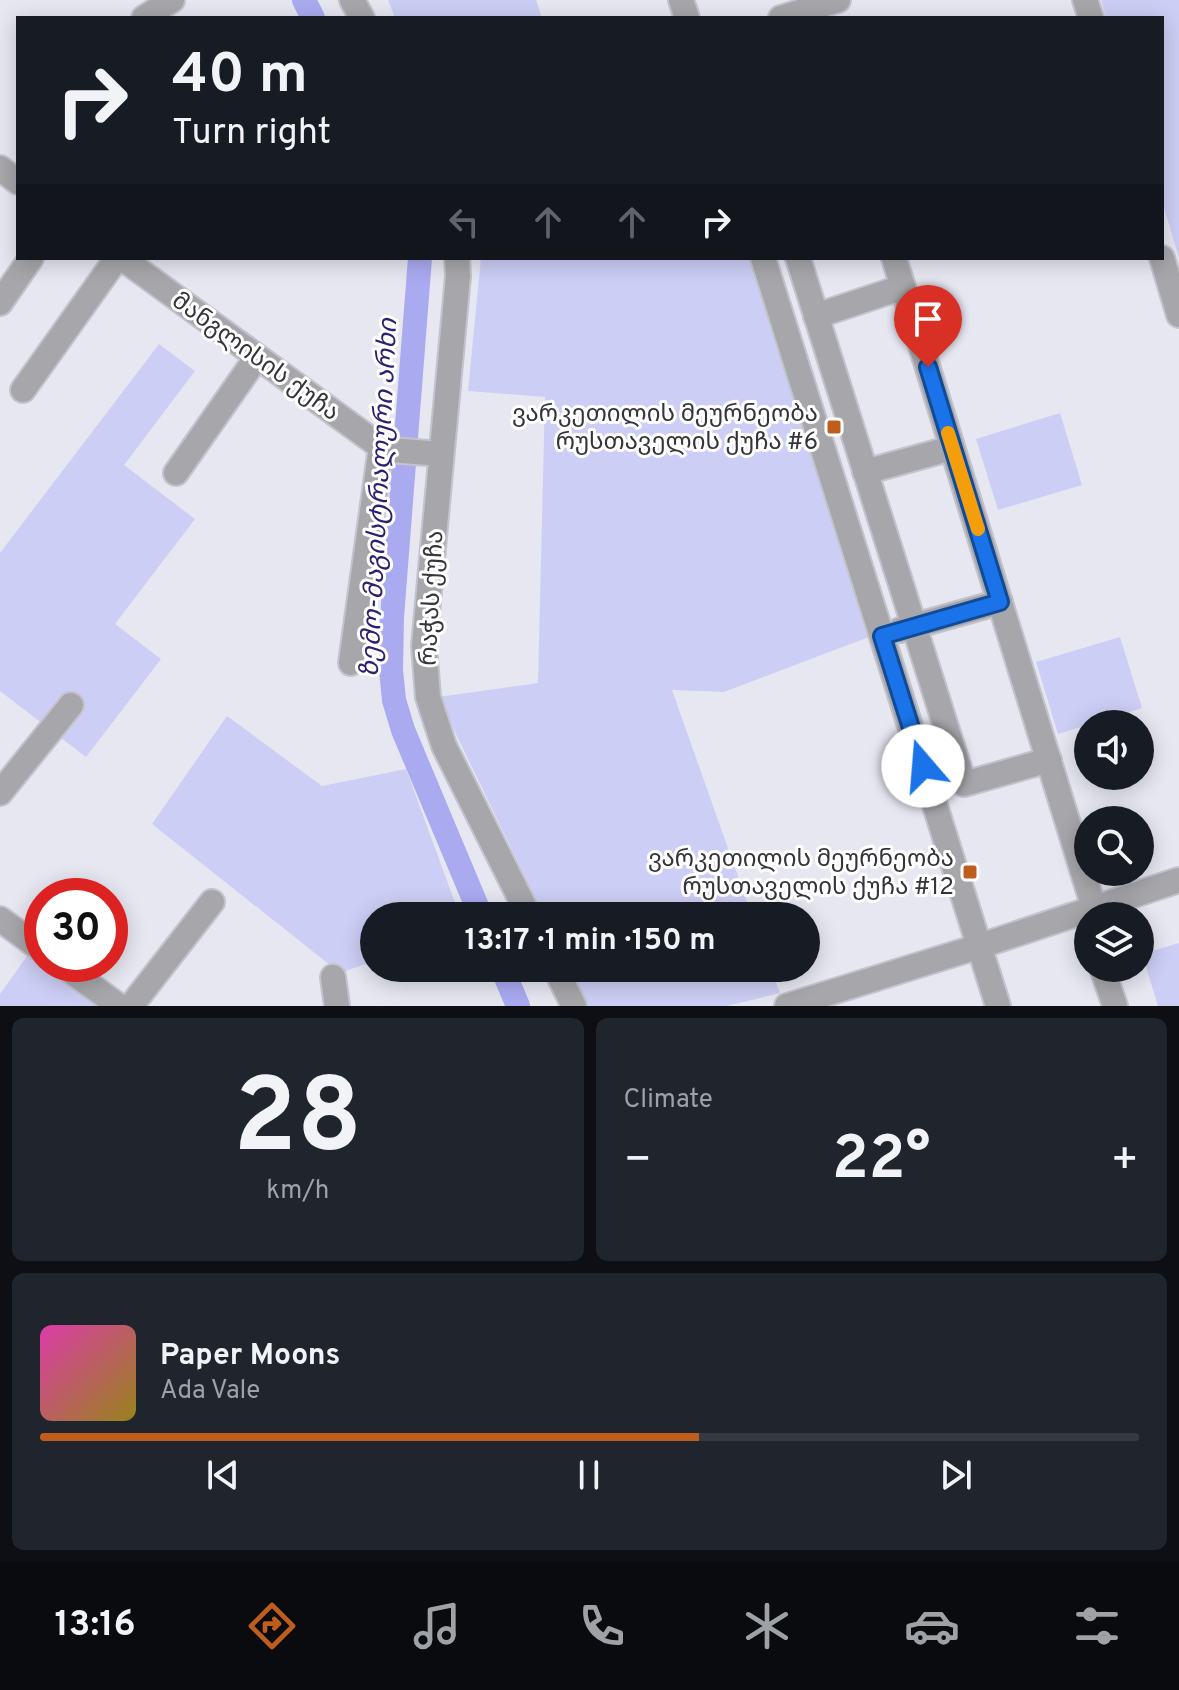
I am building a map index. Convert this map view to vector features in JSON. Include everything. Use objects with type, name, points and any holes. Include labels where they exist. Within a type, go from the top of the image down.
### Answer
[{"type":"street","points":[[147,16],[172,0]]},
{"type":"street","points":[[787,16],[838,0]]},
{"type":"street","points":[[0,168],[16,180]]},
{"type":"street","points":[[0,303],[30,260]]},
{"type":"street","points":[[23,390],[119,260]]},
{"type":"street","name":"მანგლისის ქუჩა","points":[[123,260],[386,449]]},
{"type":"street","name":"რაჭას ქუჩა","points":[[457,260],[458,276],[433,453],[424,646],[428,697],[444,746],[522,902]]},
{"type":"street","points":[[764,260],[998,1006]]},
{"type":"street","points":[[799,260],[964,784]]},
{"type":"street","points":[[895,260],[1049,760],[1086,902]]},
{"type":"street","points":[[1163,260],[1179,315]]},
{"type":"street","points":[[816,316],[903,287]]},
{"type":"street","points":[[176,473],[257,357]]},
{"type":"street","points":[[865,472],[952,448]]},
{"type":"street","points":[[351,663],[386,449],[433,453]]},
{"type":"street","points":[[882,636],[1000,602]]},
{"type":"street","points":[[0,793],[71,705]]},
{"type":"street","points":[[932,793],[1049,760]]},
{"type":"street","points":[[1122,902],[1179,880]]},
{"type":"street","points":[[131,1006],[212,902]]},
{"type":"street","points":[[0,919],[24,937]]},
{"type":"street","points":[[787,1006],[861,995],[980,946],[1074,919]]},
{"type":"street","points":[[333,977],[337,1006]]},
{"type":"street","points":[[86,982],[119,1006]]},
{"type":"street","points":[[562,982],[574,1006]]},
{"type":"street","points":[[1107,982],[1115,1006]]},
{"type":"shaded area","points":[[388,0],[536,0],[541,16],[394,16]]},
{"type":"shaded area","points":[[1101,0],[1179,0],[1179,258],[1164,208],[1164,16],[1105,16]]},
{"type":"shaded area","points":[[481,260],[753,260],[869,637],[724,692],[672,690],[747,902],[537,902],[438,697],[538,683],[545,397],[468,391]]},
{"type":"shaded area","points":[[159,344],[195,371],[124,465],[195,519],[115,624],[161,659],[86,757],[0,691],[0,553]]},
{"type":"shaded area","points":[[1060,413],[1082,485],[998,510],[976,439]]},
{"type":"shaded area","points":[[1120,637],[1142,708],[1074,710],[1074,729],[1058,734],[1036,662]]},
{"type":"shaded area","points":[[227,716],[322,786],[406,769],[455,902],[360,902],[360,966],[340,973],[152,824]]},
{"type":"shaded area","points":[[1179,943],[1179,1006],[1158,1006],[1151,982],[1154,982],[1154,950]]},
{"type":"shaded area","points":[[24,960],[24,982],[70,982],[102,1006],[0,1006],[0,994]]},
{"type":"shaded area","points":[[577,982],[776,982],[780,993],[727,1006],[588,1006]]},
{"type":"waterway","name":"ზემო-მაგისტრალური არხი","points":[[304,0],[312,16]]},
{"type":"waterway","name":"ზემო-მაგისტრალური არხი","points":[[420,260],[392,617],[391,670],[394,700],[403,730],[475,902]]},
{"type":"waterway","name":"ზემო-მაგისტრალური არხი","points":[[508,982],[518,1006]]},
{"type":"slow traffic","points":[[948,433],[978,529]]},
{"type":"place","name":"ვარკეთილის მეურნეობა რუსთაველის ქუჩა #6","points":[[834,427]]},
{"type":"place","name":"ვარკეთილის მეურნეობა რუსთაველის ქუჩა #12","points":[[970,872]]},
{"type":"route","points":[[923,766],[882,636],[1000,602],[928,367]]}]
